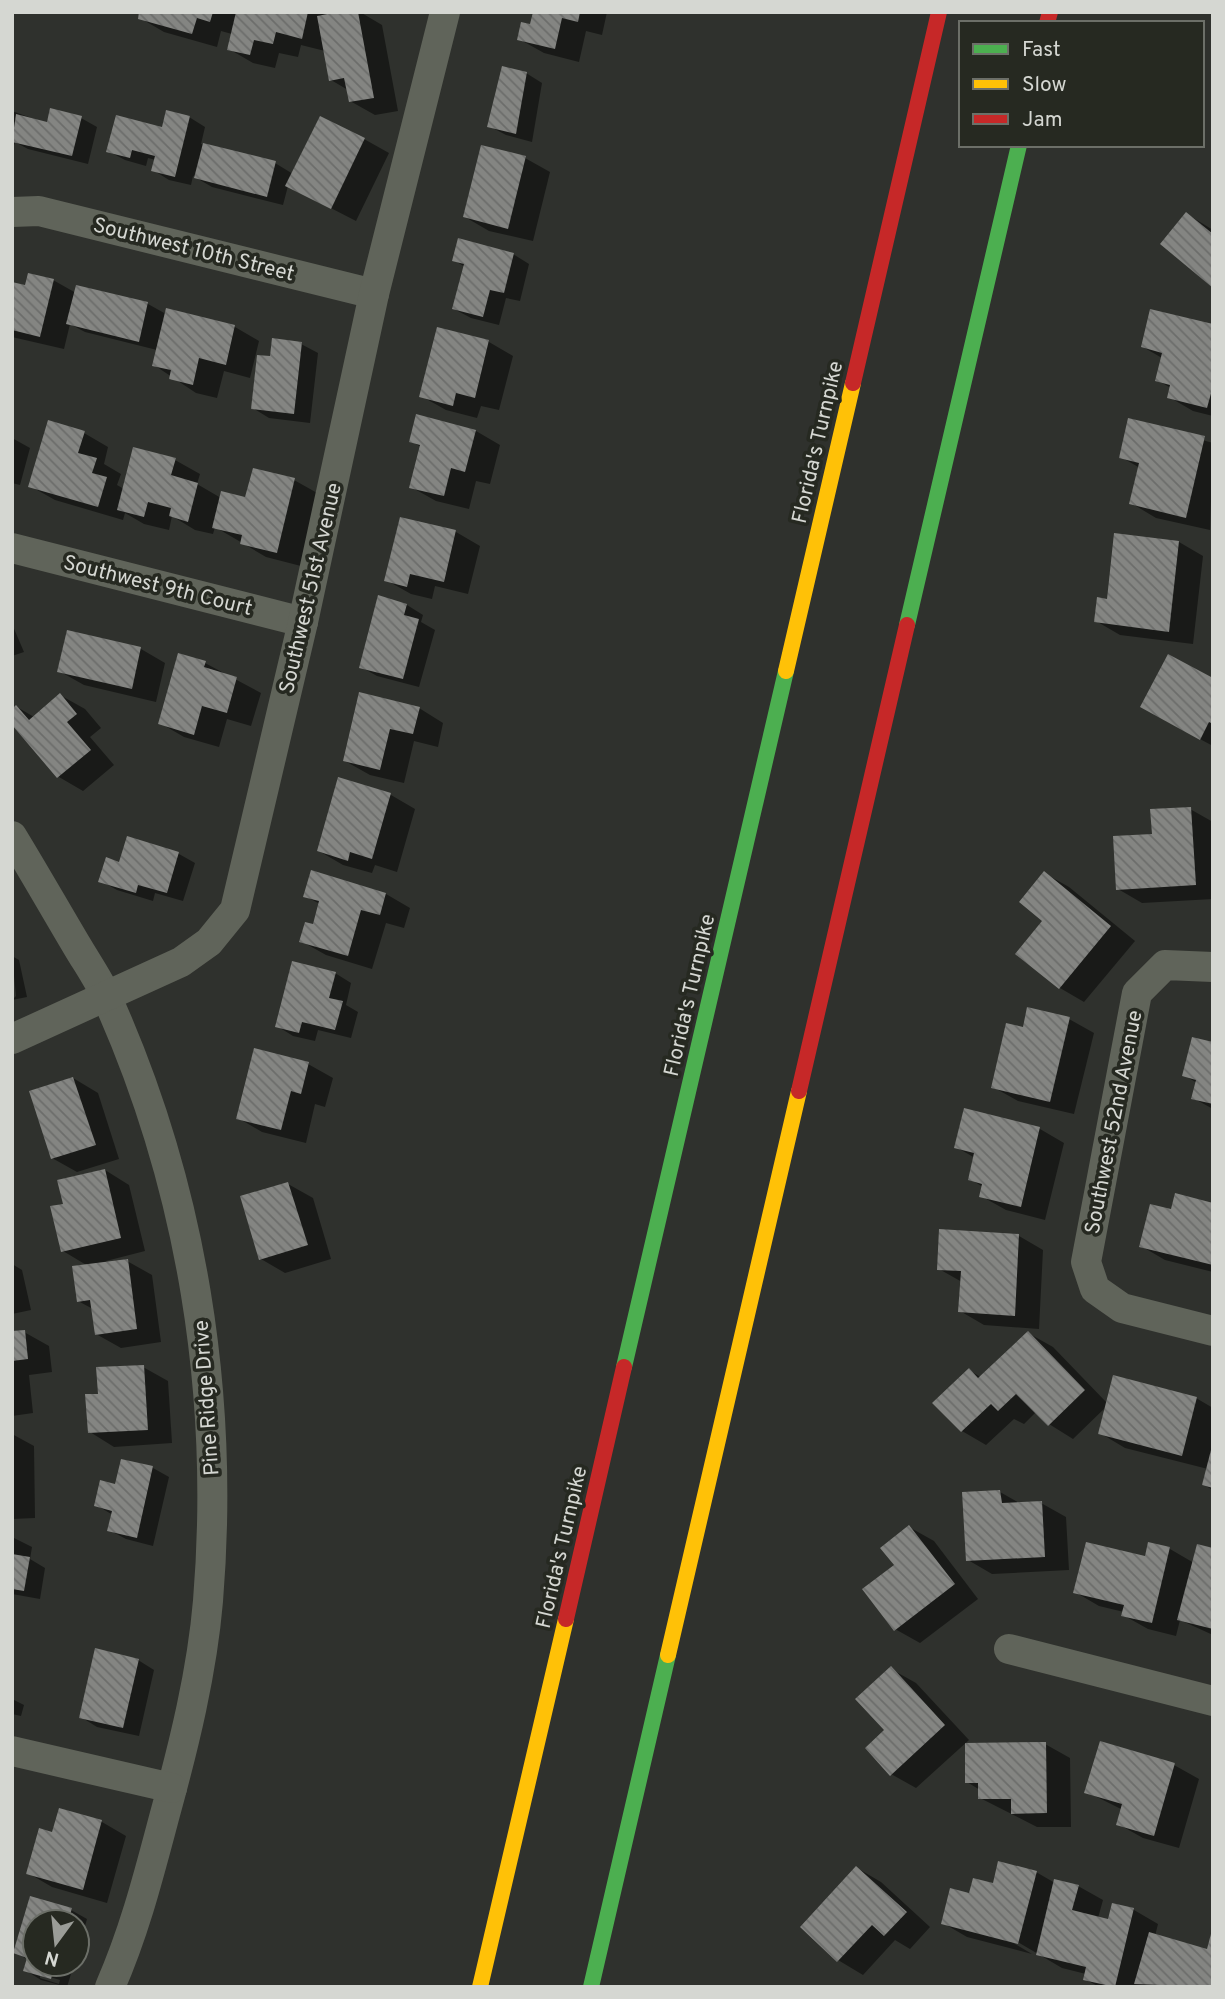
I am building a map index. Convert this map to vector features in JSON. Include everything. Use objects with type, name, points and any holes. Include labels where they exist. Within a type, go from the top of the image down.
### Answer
[{"type":"highway","name":"Florida's Turnpike","points":[[480,1987],[939,12]]},
{"type":"highway","points":[[591,1987],[1019,147]]},
{"type":"street","name":"Southwest 51st Avenue","points":[[12,1040],[181,962],[209,942],[234,910],[303,622],[374,294],[444,12]]},
{"type":"street","name":"Southwest 10th Street","points":[[12,212],[39,211],[374,294]]},
{"type":"street","name":"Southwest 9th Court","points":[[12,548],[303,622]]},
{"type":"street","name":"Pine Ridge Drive","points":[[12,836],[107,996],[171,1169],[197,1294],[207,1373],[213,1493],[208,1602],[198,1676],[172,1788],[133,1934],[110,1987]]},
{"type":"street","name":"Southwest 52nd Avenue","points":[[1213,967],[1165,965],[1137,993],[1086,1262],[1095,1289],[1122,1308],[1213,1331]]},
{"type":"street","points":[[1009,1649],[1213,1701]]},
{"type":"street","points":[[12,1751],[172,1788]]},
{"type":"building","points":[[139,12],[213,12],[210,22],[197,18],[192,34],[138,19]]},
{"type":"building","points":[[236,12],[308,12],[302,39],[276,32],[273,44],[254,40],[250,55],[227,50]]},
{"type":"building","points":[[358,12],[374,98],[349,102],[344,78],[329,81],[317,16]]},
{"type":"building","points":[[533,12],[580,12],[578,22],[562,18],[555,49],[517,40],[521,22],[530,24]]},
{"type":"building","points":[[502,66],[527,72],[516,134],[487,127]]},
{"type":"building","points":[[50,108],[82,116],[72,156],[12,142],[16,114],[47,122]]},
{"type":"building","points":[[166,110],[190,116],[175,177],[151,171],[155,156],[132,150],[130,158],[106,152],[116,115],[162,127]]},
{"type":"building","points":[[320,116],[365,138],[331,209],[285,186]]},
{"type":"building","points":[[203,143],[276,161],[267,197],[194,178]]},
{"type":"building","points":[[481,145],[526,156],[508,229],[463,217]]},
{"type":"building","points":[[1186,212],[1213,234],[1213,288],[1160,244]]},
{"type":"building","points":[[458,238],[514,253],[504,293],[490,290],[483,317],[452,309],[464,264],[452,261]]},
{"type":"building","points":[[28,273],[54,279],[40,337],[12,330],[12,282],[25,285]]},
{"type":"building","points":[[76,285],[148,302],[139,342],[66,324]]},
{"type":"building","points":[[166,308],[235,325],[226,365],[199,358],[193,385],[169,379],[171,370],[152,366]]},
{"type":"building","points":[[1150,309],[1213,324],[1213,386],[1207,408],[1167,398],[1170,385],[1155,381],[1162,353],[1141,347]]},
{"type":"building","points":[[437,327],[489,340],[475,398],[456,393],[453,406],[419,397]]},
{"type":"building","points":[[272,338],[302,342],[294,414],[251,409],[257,355],[270,356]]},
{"type":"building","points":[[416,414],[476,430],[465,472],[451,468],[444,496],[409,488],[420,445],[409,442]]},
{"type":"building","points":[[1128,418],[1205,436],[1186,518],[1129,504],[1139,463],[1119,458]]},
{"type":"building","points":[[48,420],[85,431],[78,453],[97,458],[92,473],[107,477],[98,507],[28,487]]},
{"type":"building","points":[[133,447],[176,458],[171,475],[198,483],[188,522],[169,516],[171,508],[148,502],[144,517],[117,510]]},
{"type":"building","points":[[253,468],[295,478],[277,553],[240,544],[242,535],[212,528],[221,491],[245,497]]},
{"type":"building","points":[[400,517],[456,530],[444,582],[410,574],[407,587],[384,581]]},
{"type":"building","points":[[1114,533],[1179,541],[1169,632],[1094,622],[1097,597],[1107,599]]},
{"type":"building","points":[[378,595],[407,604],[404,615],[419,619],[403,679],[359,668]]},
{"type":"building","points":[[67,630],[141,647],[132,689],[57,672]]},
{"type":"building","points":[[178,653],[206,661],[204,667],[237,677],[227,713],[202,706],[194,735],[158,724]]},
{"type":"building","points":[[1168,654],[1213,678],[1213,724],[1209,722],[1200,740],[1140,707]]},
{"type":"building","points":[[359,692],[420,707],[413,734],[390,729],[380,770],[343,761]]},
{"type":"building","points":[[60,693],[77,714],[67,722],[91,750],[57,778],[12,725],[12,709],[16,705],[29,720]]},
{"type":"building","points":[[338,777],[391,793],[372,859],[350,852],[348,861],[317,851]]},
{"type":"building","points":[[1191,807],[1196,885],[1116,890],[1113,836],[1152,834],[1150,809]]},
{"type":"building","points":[[127,836],[179,852],[167,893],[138,885],[136,893],[98,882],[106,857],[119,862]]},
{"type":"building","points":[[311,870],[386,893],[380,915],[361,910],[348,956],[299,942],[305,922],[313,924],[319,901],[303,897]]},
{"type":"building","points":[[1044,871],[1111,926],[1059,989],[1015,954],[1042,921],[1019,902]]},
{"type":"building","points":[[292,961],[336,972],[329,998],[343,1001],[335,1030],[302,1022],[299,1033],[275,1027]]},
{"type":"building","points":[[1027,1007],[1070,1017],[1050,1102],[991,1088],[1006,1023],[1023,1027]]},
{"type":"building","points":[[1192,1037],[1213,1042],[1213,1104],[1191,1099],[1196,1080],[1182,1076]]},
{"type":"building","points":[[254,1048],[309,1062],[301,1094],[291,1091],[281,1130],[236,1119]]},
{"type":"building","points":[[73,1077],[96,1145],[51,1159],[29,1091]]},
{"type":"building","points":[[964,1108],[1040,1127],[1021,1207],[979,1197],[982,1184],[968,1180],[974,1153],[954,1148]]},
{"type":"building","points":[[105,1169],[121,1238],[61,1252],[50,1206],[63,1204],[57,1180]]},
{"type":"building","points":[[288,1182],[308,1245],[259,1260],[240,1196]]},
{"type":"building","points":[[1175,1193],[1213,1203],[1213,1265],[1139,1247],[1150,1204],[1171,1209]]},
{"type":"building","points":[[939,1229],[1019,1234],[1015,1316],[958,1312],[961,1271],[937,1270]]},
{"type":"building","points":[[128,1259],[137,1329],[95,1335],[90,1300],[77,1302],[72,1266]]},
{"type":"building","points":[[25,1330],[28,1359],[12,1361],[12,1331]]},
{"type":"building","points":[[1028,1331],[1085,1390],[1048,1426],[1016,1394],[998,1411],[991,1404],[961,1432],[932,1403],[969,1368],[978,1378]]},
{"type":"building","points":[[144,1365],[148,1430],[88,1433],[85,1394],[98,1394],[96,1367]]},
{"type":"building","points":[[1113,1375],[1197,1397],[1182,1456],[1098,1434]]},
{"type":"building","points":[[1213,1446],[1213,1488],[1202,1485]]},
{"type":"building","points":[[121,1459],[153,1466],[137,1538],[107,1531],[112,1511],[94,1506],[100,1480],[115,1484]]},
{"type":"building","points":[[1000,1490],[1002,1503],[1042,1501],[1045,1557],[966,1561],[962,1492]]},
{"type":"building","points":[[909,1525],[955,1584],[894,1631],[862,1589],[894,1565],[880,1548]]},
{"type":"building","points":[[1086,1542],[1145,1556],[1148,1542],[1170,1547],[1152,1623],[1121,1616],[1124,1605],[1073,1593]]},
{"type":"building","points":[[1197,1544],[1213,1548],[1213,1629],[1177,1620]]},
{"type":"building","points":[[12,1554],[30,1557],[24,1591],[12,1589]]},
{"type":"building","points":[[95,1648],[139,1659],[123,1728],[79,1718]]},
{"type":"building","points":[[891,1666],[945,1725],[890,1776],[865,1748],[884,1730],[855,1699]]},
{"type":"building","points":[[1100,1741],[1175,1763],[1154,1836],[1116,1825],[1122,1804],[1084,1793]]},
{"type":"building","points":[[1046,1742],[1047,1813],[1011,1814],[1011,1799],[978,1799],[978,1783],[965,1783],[965,1743]]},
{"type":"building","points":[[59,1808],[102,1820],[83,1890],[26,1874],[39,1828],[52,1832]]},
{"type":"building","points":[[998,1861],[1037,1871],[1018,1944],[941,1924],[950,1888],[969,1893],[973,1878],[993,1883]]},
{"type":"building","points":[[856,1866],[907,1912],[884,1936],[872,1925],[837,1962],[800,1927]]},
{"type":"building","points":[[1054,1879],[1079,1885],[1072,1910],[1108,1919],[1112,1903],[1134,1908],[1115,1987],[1083,1980],[1086,1967],[1036,1955]]},
{"type":"building","points":[[30,1896],[72,1908],[26,1908]]},
{"type":"building","points":[[21,1926],[21,1956],[13,1953]]},
{"type":"building","points":[[1212,1930],[1213,1987],[1134,1984],[1149,1932],[1207,1949]]},
{"type":"traffic: fast","points":[[907,625],[1019,147]]},
{"type":"traffic: fast","points":[[624,1367],[786,671]]},
{"type":"traffic: fast","points":[[591,1987],[668,1655]]},
{"type":"traffic: slow","points":[[786,671],[853,383]]},
{"type":"traffic: slow","points":[[668,1655],[799,1091]]},
{"type":"traffic: slow","points":[[480,1987],[566,1619]]},
{"type":"traffic: jam","points":[[853,383],[939,12]]},
{"type":"traffic: jam","points":[[1048,21],[1050,12]]},
{"type":"traffic: jam","points":[[799,1091],[907,625]]},
{"type":"traffic: jam","points":[[566,1619],[624,1367]]}]
